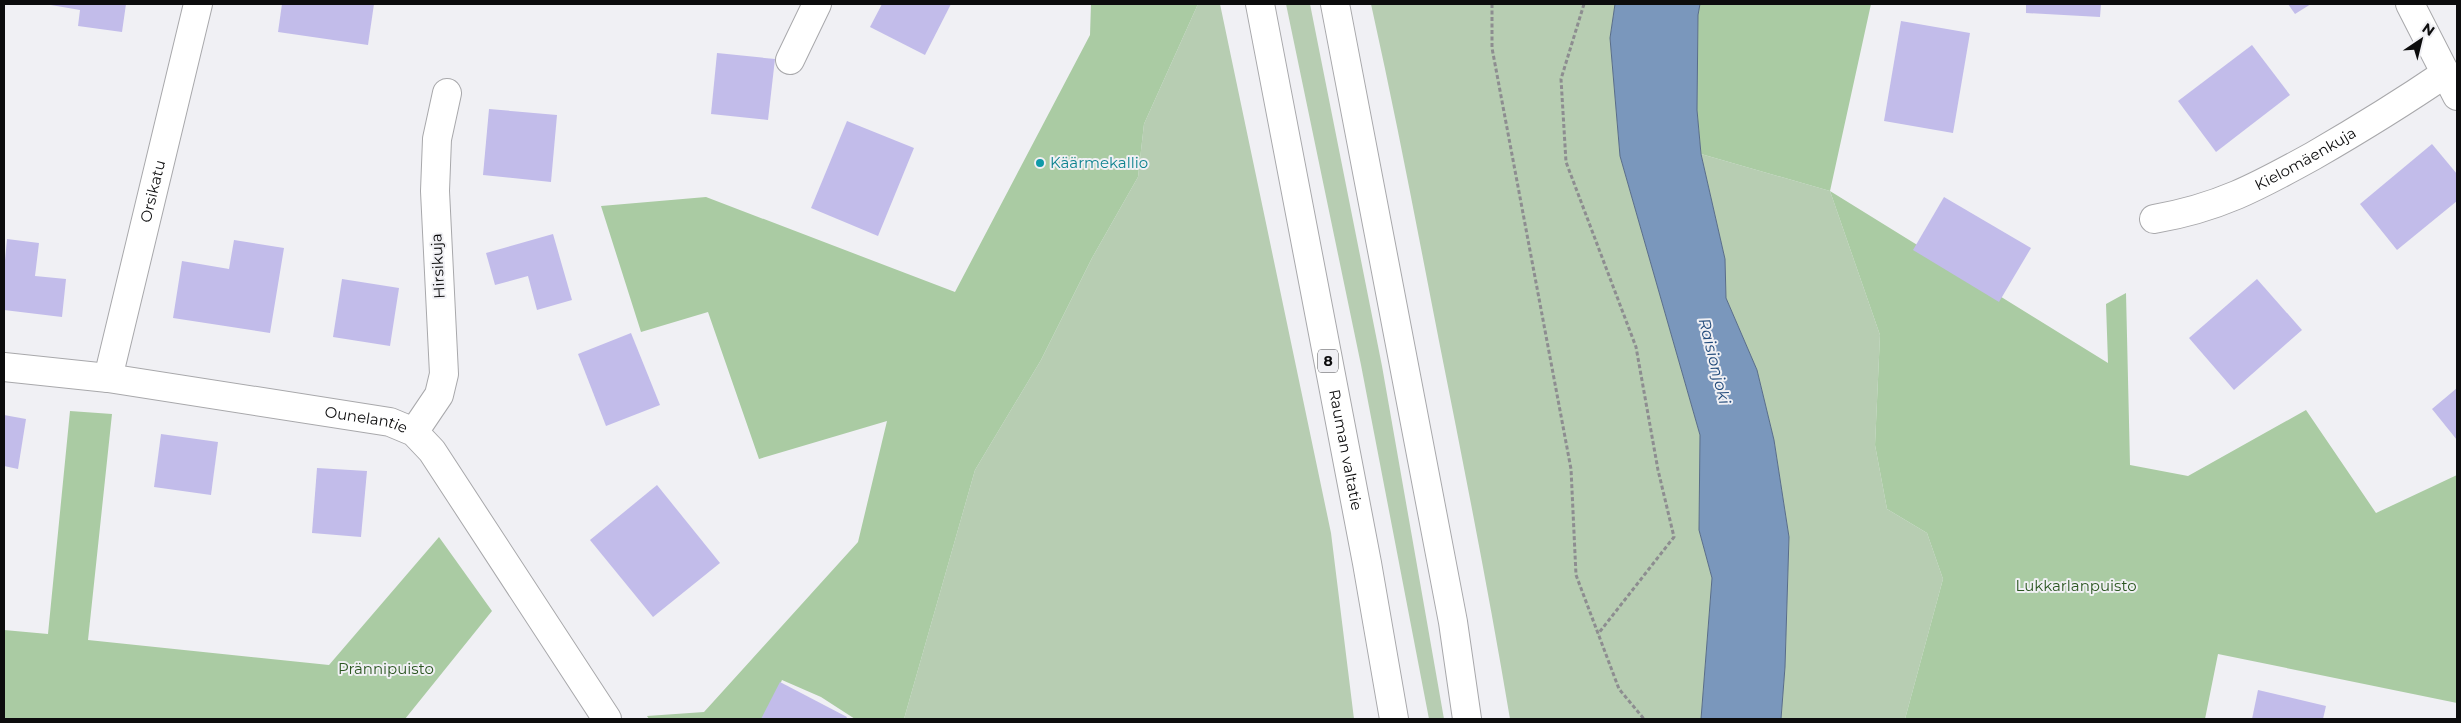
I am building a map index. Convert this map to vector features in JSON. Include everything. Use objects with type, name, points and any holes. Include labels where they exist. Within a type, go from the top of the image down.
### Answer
[{"type":"main road","name":"Orsikatu","points":[[108,378],[198,4]]},
{"type":"main road","points":[[790,60],[817,4]]},
{"type":"main road","name":"Rauman valtatie","points":[[1260,4],[1367,563],[1394,719]]},
{"type":"main road","points":[[1335,4],[1453,622],[1467,719]]},
{"type":"main road","points":[[2410,4],[2452,85]]},
{"type":"main road","name":"Kielomäenkuja","points":[[2154,218],[2187,213],[2219,204],[2253,189],[2376,120],[2452,85]]},
{"type":"main road","name":"Hirsikuja","points":[[414,432],[439,395],[444,374],[435,191],[438,139],[447,93]]},
{"type":"main road","name":"Ounelantie","points":[[4,367],[108,378],[390,422],[414,432],[432,451],[607,719]]},
{"type":"path","points":[[1492,4],[1492,48],[1571,469],[1576,575],[1619,689],[1644,719]]},
{"type":"path","points":[[1584,4],[1561,79],[1566,162],[1636,347],[1658,470],[1674,537],[1598,634]]},
{"type":"green space","points":[[1091,4],[1198,4],[1144,124],[1138,177],[1092,258],[1041,360],[975,470],[904,719],[855,719],[821,697],[782,680],[764,719],[649,719],[647,716],[704,712],[858,542],[887,421],[759,459],[708,312],[641,332],[601,206],[706,197],[955,292],[1090,35]]},
{"type":"green space","points":[[1198,4],[1220,4],[1331,533],[1354,719],[904,719],[975,470],[1041,360],[1092,258],[1138,177],[1144,124]]},
{"type":"green space","points":[[1286,4],[1310,4],[1382,366],[1444,719],[1429,719],[1361,365]]},
{"type":"green space","points":[[1371,4],[1615,4],[1610,38],[1620,156],[1700,435],[1699,530],[1712,578],[1701,719],[1510,719],[1467,483],[1398,130]]},
{"type":"green space","points":[[1700,4],[1871,4],[1830,191],[1701,154],[1697,110],[1698,15]]},
{"type":"green space","points":[[1701,154],[1830,191],[1880,335],[1875,445],[1887,509],[1927,533],[1943,579],[1905,719],[1781,719],[1785,667],[1789,537],[1774,440],[1757,370],[1726,298],[1725,259]]},
{"type":"green space","name":"Lukkarlanpuisto","points":[[1830,191],[2108,363],[2106,304],[2126,293],[2130,465],[2188,476],[2306,410],[2376,513],[2457,475],[2457,703],[2218,654],[2205,719],[1905,719],[1943,579],[1927,533],[1887,509],[1875,445],[1880,335]]},
{"type":"green space","name":"Prännipuisto","points":[[70,411],[112,414],[88,640],[329,665],[439,537],[492,611],[405,719],[4,719],[4,630],[48,634]]},
{"type":"water","name":"Raisionjoki","points":[[1615,4],[1700,4],[1698,15],[1697,110],[1701,154],[1725,259],[1726,298],[1757,370],[1774,440],[1789,537],[1785,667],[1781,719],[1701,719],[1712,578],[1699,530],[1700,435],[1620,156],[1610,38]]},
{"type":"building","points":[[45,4],[126,4],[122,32],[78,26],[80,10]]},
{"type":"building","points":[[282,4],[374,4],[368,45],[278,32]]},
{"type":"building","points":[[882,4],[951,4],[925,55],[870,27]]},
{"type":"building","points":[[2026,4],[2101,4],[2100,17],[2026,13]]},
{"type":"building","points":[[2288,4],[2311,4],[2295,14]]},
{"type":"building","points":[[1901,21],[1970,33],[1953,133],[1884,121]]},
{"type":"building","points":[[2252,45],[2290,95],[2216,152],[2178,101]]},
{"type":"building","points":[[717,53],[775,59],[768,120],[711,114]]},
{"type":"building","points":[[489,109],[557,115],[551,182],[483,175]]},
{"type":"building","points":[[847,121],[914,148],[878,236],[811,208]]},
{"type":"building","points":[[2432,144],[2457,174],[2457,201],[2397,250],[2360,204]]},
{"type":"building","points":[[1944,197],[2031,248],[1999,302],[1913,250]]},
{"type":"building","points":[[553,234],[572,300],[537,310],[528,276],[495,285],[486,253]]},
{"type":"building","points":[[7,239],[39,243],[35,276],[66,279],[62,317],[4,310],[4,271]]},
{"type":"building","points":[[234,240],[284,248],[270,333],[173,318],[182,261],[229,269]]},
{"type":"building","points":[[342,279],[399,288],[390,346],[333,337]]},
{"type":"building","points":[[2257,279],[2302,330],[2234,390],[2189,338]]},
{"type":"building","points":[[631,333],[660,405],[606,426],[578,354]]},
{"type":"building","points":[[2457,388],[2457,440],[2432,409]]},
{"type":"building","points":[[4,415],[26,419],[18,469],[4,466]]},
{"type":"building","points":[[161,434],[218,442],[211,495],[154,487]]},
{"type":"building","points":[[317,468],[367,471],[361,537],[312,533]]},
{"type":"building","points":[[657,485],[720,563],[653,617],[590,540]]},
{"type":"building","points":[[780,682],[847,717],[846,719],[761,719]]},
{"type":"building","points":[[2258,690],[2326,706],[2323,719],[2252,719]]},
{"type":"place","name":"Käärmekallio","points":[[1040,163]]}]
